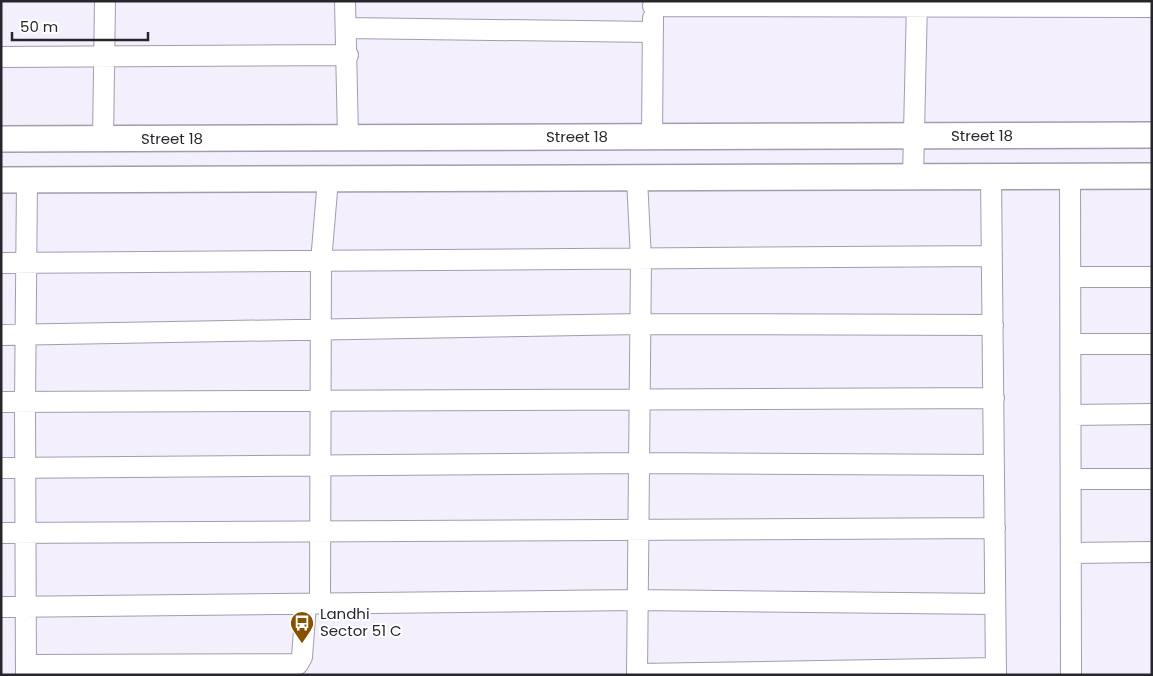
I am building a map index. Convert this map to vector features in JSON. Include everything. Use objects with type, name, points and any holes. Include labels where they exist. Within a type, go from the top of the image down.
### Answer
[{"type":"street","points":[[103,139],[105,1]]},
{"type":"street","points":[[346,1],[348,138]]},
{"type":"street","points":[[652,137],[653,4],[916,4],[1152,7]]},
{"type":"street","points":[[913,177],[916,4]]},
{"type":"street","points":[[347,28],[653,32]]},
{"type":"street","points":[[1,57],[103,55],[348,56]]},
{"type":"street","name":"Street 18","points":[[1,139],[1152,135]]},
{"type":"street","points":[[255,179],[257,138]]},
{"type":"street","points":[[637,178],[641,260],[641,400],[637,674],[996,672],[991,176]]},
{"type":"street","points":[[1070,176],[1071,675]]},
{"type":"street","points":[[1,180],[1152,176]]},
{"type":"street","points":[[27,180],[24,402],[26,670],[298,664],[302,657],[313,604],[320,531],[321,262],[328,179]]},
{"type":"street","points":[[1,263],[641,260],[992,256]]},
{"type":"street","points":[[1071,277],[1152,278]]},
{"type":"street","points":[[1,335],[641,324],[993,325]]},
{"type":"street","points":[[1071,344],[1152,344]]},
{"type":"street","points":[[1,402],[994,398]]},
{"type":"street","points":[[1071,416],[1152,414]]},
{"type":"street","points":[[1,468],[640,463],[994,465]]},
{"type":"street","points":[[1071,479],[1152,479]]},
{"type":"street","points":[[1,533],[995,528]]},
{"type":"street","points":[[1071,553],[1152,552]]},
{"type":"street","points":[[1,607],[637,600],[995,604]]},
{"type":"place","name":"Landhi Sector 51 C","points":[[302,644]]}]
